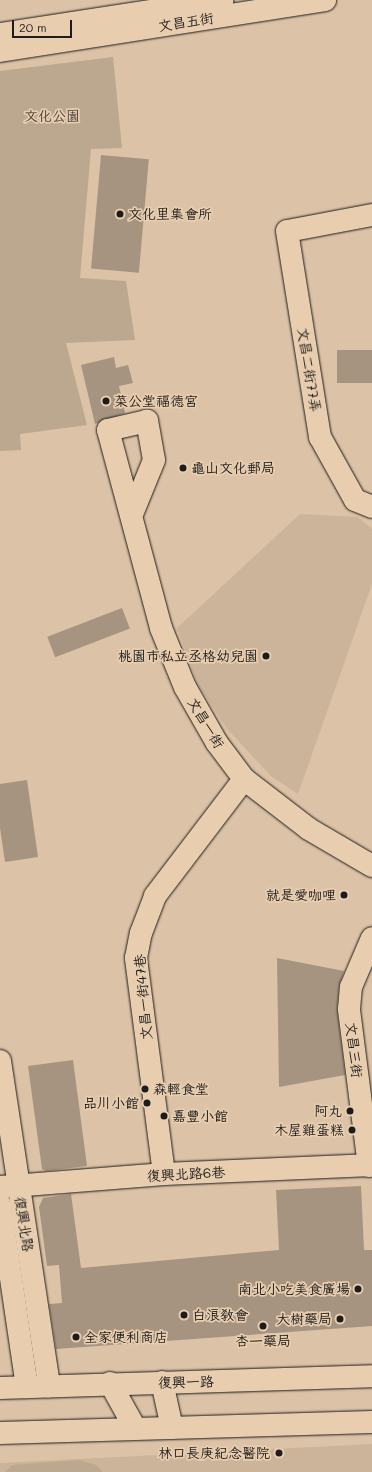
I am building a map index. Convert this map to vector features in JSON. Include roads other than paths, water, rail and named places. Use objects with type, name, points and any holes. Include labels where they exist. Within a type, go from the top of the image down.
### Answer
[{"type":"street","name":"文昌五街","points":[[0,51],[127,19],[222,0]]},
{"type":"street","name":"文昌五街","points":[[0,34],[127,19],[325,0]]},
{"type":"street","name":"文昌二街77弄","points":[[372,215],[287,231],[320,437],[356,500],[372,507]]},
{"type":"street","name":"文昌一街","points":[[132,514],[161,628],[185,687],[217,743],[244,779],[309,829],[372,866]]},
{"type":"street","name":"文昌一街47巷","points":[[164,1174],[136,958],[141,933],[155,896],[244,779]]},
{"type":"street","name":"文昌三街","points":[[370,1166],[349,1008],[351,987],[372,938]]},
{"type":"street","name":"復興北路","points":[[0,1061],[9,1186],[49,1386]]},
{"type":"street","name":"復興北路6巷","points":[[9,1186],[164,1174],[370,1166]]},
{"type":"street","name":"復興北路","points":[[0,1204],[27,1387]]},
{"type":"street","name":"復興一路","points":[[0,1388],[110,1383],[372,1376]]},
{"type":"street","points":[[162,1382],[172,1428]]},
{"type":"street","points":[[110,1383],[135,1428]]},
{"type":"street","points":[[0,1433],[372,1422]]},
{"type":"place","name":"文化里集會所","points":[[120,214]]},
{"type":"place","name":"菜公堂福德宮","points":[[106,401]]},
{"type":"place","name":"龜山文化郵局","points":[[183,468]]},
{"type":"place","name":"桃園市私立丞格幼兒園","points":[[266,656]]},
{"type":"place","name":"就是愛咖哩","points":[[344,895]]},
{"type":"place","name":"森輕食堂","points":[[145,1089]]},
{"type":"place","name":"品川小館","points":[[147,1103]]},
{"type":"place","name":"阿丸","points":[[350,1111]]},
{"type":"place","name":"嘉豐小館","points":[[164,1116]]},
{"type":"place","name":"木屋雞蛋糕","points":[[352,1130]]},
{"type":"place","name":"南北小吃美食廣場","points":[[358,1289]]},
{"type":"place","name":"白浪教會","points":[[184,1315]]},
{"type":"place","name":"大樹藥局","points":[[340,1319]]},
{"type":"place","name":"杏一藥局","points":[[263,1326]]},
{"type":"place","name":"全家便利商店","points":[[76,1337]]},
{"type":"place","name":"林口長庚紀念醫院","points":[[279,1453]]},
{"type":"park label","name":"文化公園","points":[[52,116]]}]
